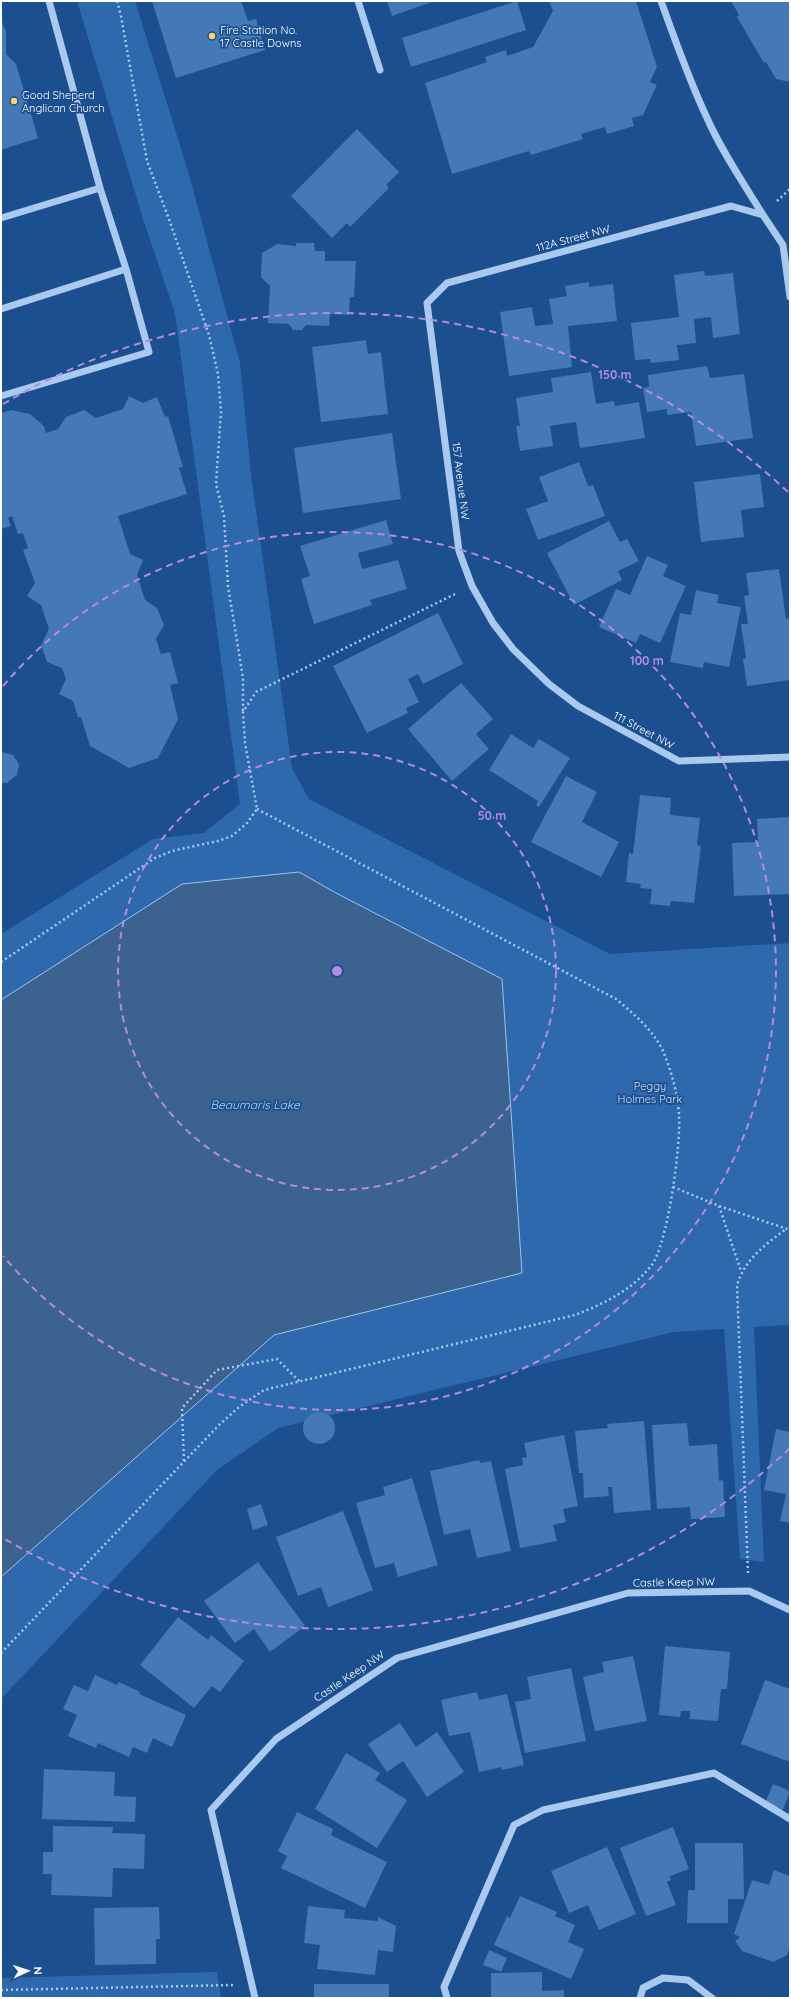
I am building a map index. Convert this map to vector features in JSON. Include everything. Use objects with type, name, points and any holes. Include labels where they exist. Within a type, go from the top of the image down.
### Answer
[{"type":"street","points":[[1,396],[149,352],[126,269],[100,188],[50,1]]},
{"type":"street","points":[[358,1],[380,70]]},
{"type":"street","points":[[661,1],[707,119],[731,163],[783,245],[790,297]]},
{"type":"street","points":[[1,218],[100,188]]},
{"type":"street","name":"112A Street NW","points":[[427,303],[447,283],[731,206],[763,215]]},
{"type":"street","points":[[1,309],[126,269]]},
{"type":"street","name":"157 Avenue NW","points":[[427,303],[459,551],[472,586],[493,623],[513,649]]},
{"type":"street","name":"111 Street NW","points":[[513,649],[548,684],[578,706],[679,761],[790,757]]},
{"type":"street","name":"Castle Keep NW","points":[[255,1998],[212,1810],[276,1739],[397,1658],[628,1593],[749,1591],[790,1610]]},
{"type":"street","points":[[447,1998],[444,1987],[514,1825],[542,1810],[714,1773],[790,1819]]},
{"type":"street","points":[[640,1998],[643,1988],[663,1978],[688,1980],[712,1998]]},
{"type":"path","points":[[1,962],[155,858],[172,851],[218,841],[232,836],[247,823],[257,809],[245,744],[243,678],[228,586],[224,516],[216,484],[221,412],[218,374],[210,335],[147,161],[117,1]]},
{"type":"path","points":[[243,712],[256,692],[472,586]]},
{"type":"path","points":[[1,1653],[184,1462],[239,1407],[264,1390],[575,1316],[604,1304],[634,1284],[652,1265],[664,1232],[673,1187],[679,1116],[673,1080],[662,1050],[642,1021],[616,999],[257,809]]},
{"type":"path","points":[[673,1187],[719,1206],[786,1230],[790,1230]]},
{"type":"path","points":[[719,1206],[741,1271]]},
{"type":"path","points":[[749,1591],[737,1285],[741,1271],[761,1247],[786,1230]]},
{"type":"path","points":[[184,1462],[182,1408],[217,1370],[277,1359],[300,1382]]},
{"type":"path","points":[[1,1990],[252,1985]]},
{"type":"green space","name":"Peggy Holmes Park","points":[[77,1],[135,1],[188,171],[240,363],[251,475],[292,768],[309,799],[610,954],[790,943],[790,1325],[754,1327],[764,1562],[740,1559],[724,1329],[674,1332],[278,1428],[217,1470],[1,1699],[1,934],[153,839],[204,833],[240,804],[175,313],[144,222]]},
{"type":"green space","points":[[217,1972],[221,1998],[1,1998],[1,1978]]},
{"type":"water","name":"Beaumaris Lake","points":[[299,872],[336,893],[502,979],[522,1273],[274,1335],[1,1577],[1,1000],[182,884]]},
{"type":"building","name":"Fire Station No. 17 Castle Downs","points":[[152,1],[241,1],[248,21],[256,19],[265,50],[176,78]]},
{"type":"building","points":[[387,1],[435,1],[392,16]]},
{"type":"building","points":[[517,1],[526,30],[411,67],[402,38]]},
{"type":"building","points":[[549,1],[636,1],[657,67],[650,82],[657,85],[643,115],[632,118],[634,126],[607,134],[605,127],[581,134],[583,139],[531,155],[529,151],[452,174],[425,83],[487,62],[485,57],[506,50],[507,56],[533,47],[553,11]]},
{"type":"building","points":[[731,1],[790,1],[790,82],[776,79],[766,62],[764,63],[737,17],[739,15]]},
{"type":"building","name":"Good Sheperd Anglican Church","points":[[1,19],[6,32],[6,54],[16,64],[38,138],[1,150]]},
{"type":"building","points":[[357,129],[399,172],[386,185],[389,188],[350,227],[347,223],[332,238],[291,196]]},
{"type":"building","points":[[296,243],[314,243],[315,251],[325,251],[325,261],[356,261],[354,297],[350,297],[349,315],[330,314],[329,326],[306,325],[302,330],[293,330],[289,324],[268,323],[270,286],[261,277],[262,253],[277,244],[296,246]]},
{"type":"building","points":[[704,271],[705,276],[733,273],[740,334],[713,338],[711,317],[694,319],[696,343],[677,345],[679,360],[651,363],[650,359],[635,360],[631,323],[679,317],[674,275]]},
{"type":"building","points":[[589,282],[589,287],[613,284],[617,321],[568,326],[572,367],[509,376],[500,312],[532,307],[535,326],[553,324],[549,299],[567,296],[565,286]]},
{"type":"building","points":[[366,340],[368,354],[381,352],[388,414],[321,422],[312,347]]},
{"type":"building","points":[[707,366],[710,378],[744,374],[753,438],[696,446],[691,412],[667,415],[667,409],[647,412],[643,388],[649,387],[648,375]]},
{"type":"building","points":[[591,372],[596,404],[614,401],[615,406],[639,402],[645,438],[580,448],[576,422],[550,426],[553,446],[520,451],[516,426],[520,426],[516,398],[553,392],[551,378]]},
{"type":"building","points":[[129,396],[143,403],[157,397],[165,417],[168,416],[183,467],[179,468],[187,494],[118,516],[130,554],[143,560],[137,575],[145,600],[157,608],[164,625],[156,639],[161,654],[170,652],[178,683],[170,685],[178,719],[158,758],[129,768],[90,746],[81,717],[78,717],[73,701],[59,694],[66,679],[62,668],[47,662],[41,645],[49,629],[41,605],[27,596],[35,583],[23,550],[28,548],[23,533],[18,534],[12,516],[8,518],[11,526],[1,529],[1,413],[11,410],[30,414],[44,426],[46,433],[58,429],[66,417],[84,410],[96,418],[123,409]]},
{"type":"building","points":[[392,433],[401,499],[303,513],[294,448]]},
{"type":"building","points":[[579,462],[588,486],[593,485],[605,516],[538,540],[526,509],[548,501],[539,477]]},
{"type":"building","points":[[760,474],[764,507],[741,510],[744,537],[701,542],[694,482]]},
{"type":"building","points":[[386,520],[393,544],[358,553],[362,569],[398,560],[407,589],[370,600],[372,605],[314,624],[301,579],[310,576],[300,546]]},
{"type":"building","points":[[609,521],[620,542],[627,539],[639,561],[618,571],[622,580],[574,605],[547,553]]},
{"type":"building","points":[[647,556],[668,565],[663,576],[686,586],[660,643],[640,634],[636,643],[599,627],[616,589],[630,595]]},
{"type":"building","points":[[779,569],[786,619],[789,618],[790,628],[790,680],[747,686],[743,659],[746,658],[741,624],[748,624],[744,596],[749,595],[746,573]]},
{"type":"building","points":[[696,590],[719,595],[717,603],[741,607],[729,667],[704,662],[703,668],[670,662],[680,613],[691,615]]},
{"type":"building","points":[[438,613],[463,664],[423,684],[418,674],[408,679],[419,702],[406,708],[408,713],[367,733],[333,666]]},
{"type":"building","points":[[461,683],[493,719],[476,734],[489,749],[452,781],[408,729]]},
{"type":"building","points":[[511,734],[533,748],[539,739],[570,758],[539,807],[536,805],[538,801],[489,770]]},
{"type":"building","points":[[1,752],[13,755],[19,764],[17,775],[7,783],[1,783]]},
{"type":"building","points":[[566,776],[597,792],[582,822],[619,842],[601,877],[531,842]]},
{"type":"building","points":[[640,795],[671,798],[670,815],[700,818],[697,845],[701,846],[694,903],[671,901],[670,906],[650,904],[652,889],[640,888],[641,884],[626,882],[629,853],[633,854]]},
{"type":"building","points":[[790,817],[790,894],[734,896],[732,843],[758,842],[757,819]]},
{"type":"building","points":[[316,1412],[322,1412],[332,1419],[335,1428],[334,1434],[328,1441],[322,1444],[316,1444],[306,1437],[303,1431],[303,1425],[310,1415]]},
{"type":"building","points":[[644,1421],[651,1510],[614,1513],[612,1487],[608,1487],[609,1496],[584,1498],[583,1473],[579,1473],[575,1431],[608,1428],[607,1424]]},
{"type":"building","points":[[687,1423],[689,1446],[717,1444],[719,1481],[723,1480],[725,1517],[691,1519],[690,1507],[657,1509],[652,1425]]},
{"type":"building","points":[[776,1429],[790,1432],[790,1523],[780,1521],[786,1494],[764,1490]]},
{"type":"building","points":[[564,1435],[578,1506],[563,1509],[566,1522],[553,1525],[557,1541],[520,1548],[505,1469],[523,1465],[522,1458],[527,1457],[524,1443]]},
{"type":"building","points":[[479,1460],[480,1463],[491,1461],[511,1551],[477,1558],[470,1529],[444,1535],[430,1471]]},
{"type":"building","points":[[412,1478],[438,1565],[398,1577],[394,1563],[375,1568],[356,1503],[385,1495],[383,1487]]},
{"type":"building","points":[[261,1504],[268,1525],[253,1530],[247,1509]]},
{"type":"building","points":[[343,1511],[373,1590],[328,1607],[321,1587],[298,1596],[276,1537]]},
{"type":"building","points":[[258,1562],[305,1626],[270,1652],[254,1629],[235,1643],[204,1601]]},
{"type":"building","points":[[178,1617],[208,1640],[211,1635],[244,1661],[220,1692],[212,1686],[194,1708],[140,1665]]},
{"type":"building","points":[[665,1646],[730,1652],[727,1689],[721,1689],[718,1721],[690,1719],[690,1711],[681,1711],[680,1717],[659,1715]]},
{"type":"building","points":[[633,1656],[647,1721],[595,1731],[583,1677],[604,1672],[602,1662]]},
{"type":"building","points":[[571,1668],[586,1741],[525,1753],[515,1702],[531,1699],[527,1677]]},
{"type":"building","points":[[95,1675],[117,1685],[119,1682],[140,1692],[139,1694],[186,1715],[172,1747],[153,1738],[147,1753],[133,1747],[129,1757],[98,1743],[96,1748],[68,1736],[77,1715],[63,1709],[74,1685],[88,1691]]},
{"type":"building","points":[[765,1680],[790,1689],[790,1762],[741,1744]]},
{"type":"building","points":[[477,1692],[479,1700],[507,1694],[524,1765],[502,1770],[502,1767],[479,1772],[470,1732],[449,1736],[441,1700]]},
{"type":"building","points":[[400,1723],[416,1747],[437,1732],[464,1772],[427,1797],[403,1761],[387,1772],[368,1744]]},
{"type":"building","points":[[346,1753],[380,1773],[375,1780],[407,1800],[377,1848],[315,1809]]},
{"type":"building","points":[[44,1769],[115,1772],[114,1796],[136,1797],[135,1822],[42,1819]]},
{"type":"building","points":[[773,1784],[790,1791],[783,1810],[765,1803]]},
{"type":"building","points":[[297,1812],[333,1829],[331,1835],[387,1862],[365,1908],[281,1868],[287,1856],[278,1851]]},
{"type":"building","points":[[53,1826],[113,1827],[112,1833],[145,1834],[144,1869],[113,1868],[112,1897],[51,1895],[52,1874],[43,1874],[43,1852],[53,1852]]},
{"type":"building","points":[[673,1827],[689,1869],[670,1876],[671,1880],[667,1882],[676,1905],[646,1916],[620,1848]]},
{"type":"building","points":[[695,1843],[743,1843],[744,1899],[728,1899],[728,1923],[687,1923],[688,1890],[695,1890]]},
{"type":"building","points":[[607,1847],[636,1914],[599,1930],[588,1905],[569,1913],[551,1871]]},
{"type":"building","points":[[774,1870],[790,1876],[790,1946],[787,1955],[773,1962],[742,1951],[735,1941],[740,1937],[734,1934],[752,1880],[769,1885]]},
{"type":"building","points":[[520,1896],[557,1912],[555,1916],[575,1925],[568,1942],[584,1949],[571,1979],[494,1945],[507,1916],[510,1918]]},
{"type":"building","points":[[308,1906],[345,1910],[344,1918],[378,1921],[378,1917],[396,1926],[393,1952],[378,1950],[375,1975],[317,1969],[320,1945],[304,1943]]},
{"type":"building","points":[[159,1907],[160,1939],[156,1939],[156,1964],[95,1965],[94,1908]]},
{"type":"building","points":[[489,1950],[507,1958],[501,1972],[483,1965]]},
{"type":"building","points":[[542,1972],[542,1991],[564,1990],[564,1998],[491,1998],[491,1973]]},
{"type":"building","points":[[314,1984],[389,1984],[389,1998],[314,1998]]},
{"type":"place","name":"Fire Station No. 17 Castle Downs","points":[[212,36]]},
{"type":"place","name":"Good Sheperd Anglican Church","points":[[14,101]]}]
